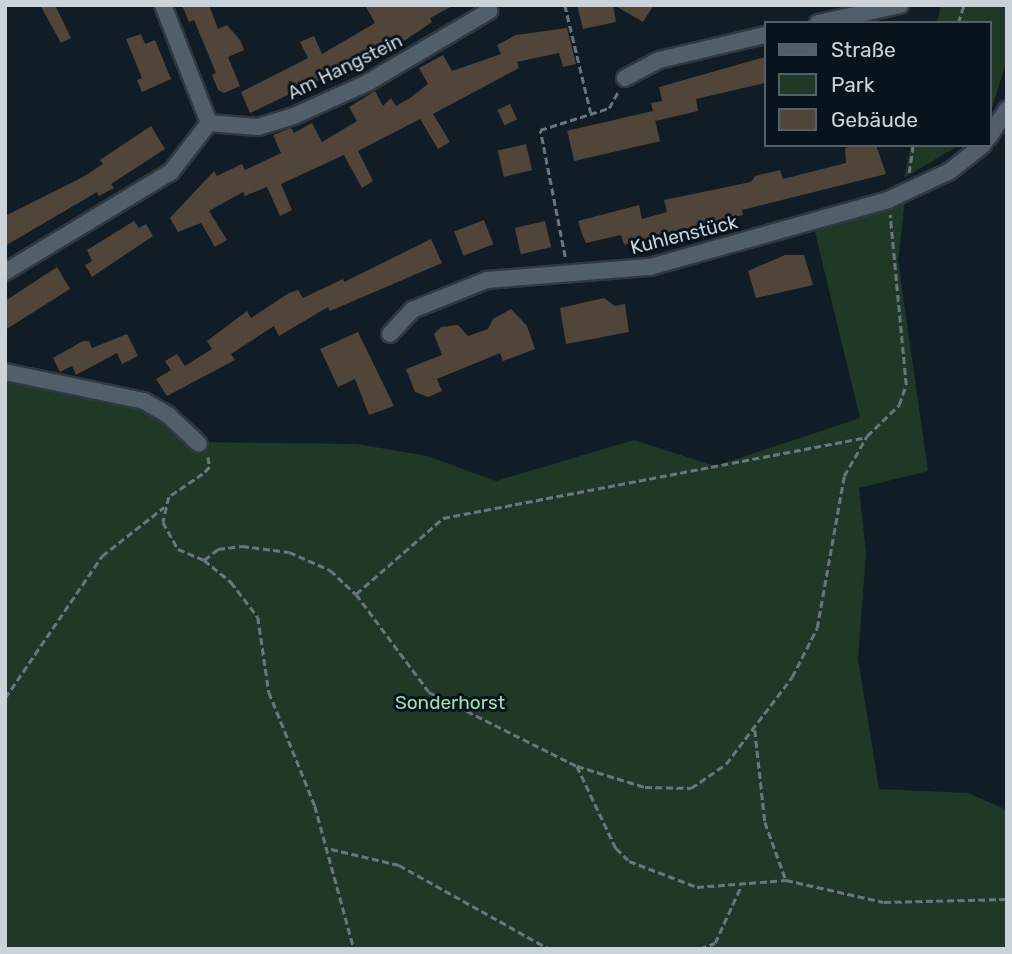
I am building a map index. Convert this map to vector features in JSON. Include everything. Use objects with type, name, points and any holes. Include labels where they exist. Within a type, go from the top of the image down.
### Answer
[{"type":"street","points":[[5,272],[171,172],[209,123],[163,5]]},
{"type":"street","points":[[827,21],[900,5]]},
{"type":"street","name":"Am Hangstein","points":[[209,123],[258,127],[294,116],[367,83],[489,11]]},
{"type":"street","points":[[625,78],[659,60],[764,35]]},
{"type":"street","points":[[991,134],[1007,109]]},
{"type":"street","name":"Kuhlenstück","points":[[390,334],[412,310],[487,280],[650,267],[888,200],[950,171],[980,147]]},
{"type":"street","points":[[5,372],[144,401],[168,415],[199,444]]},
{"type":"path","points":[[565,5],[591,113]]},
{"type":"path","points":[[564,251],[553,177],[540,130],[609,108],[625,78]]},
{"type":"path","points":[[908,191],[913,147]]},
{"type":"path","points":[[204,560],[218,550],[242,546],[289,552],[330,570],[356,594],[429,692],[577,766],[645,787],[691,788],[726,764],[755,730],[792,677],[817,628],[844,476],[867,436],[899,405],[905,385],[888,200]]},
{"type":"path","points":[[356,594],[443,518],[867,436]]},
{"type":"path","points":[[5,698],[102,556],[164,507],[184,483],[210,467],[199,444]]},
{"type":"path","points":[[164,507],[163,522],[178,549],[204,560],[231,582],[258,617],[276,715],[329,849],[354,949]]},
{"type":"path","points":[[755,730],[765,822],[786,880]]},
{"type":"path","points":[[577,766],[616,848],[629,861],[696,887],[741,886],[786,880],[884,902],[1007,899]]},
{"type":"path","points":[[329,849],[399,864],[549,949]]},
{"type":"path","points":[[700,949],[715,943],[741,886]]},
{"type":"green space","points":[[941,5],[1007,5],[1007,59],[991,111],[991,21],[937,21]]},
{"type":"green space","points":[[911,147],[956,147],[904,178]]},
{"type":"green space","name":"Sonderhorst","points":[[905,200],[898,261],[928,471],[859,488],[866,553],[858,659],[879,789],[968,793],[1007,810],[1007,949],[5,949],[5,381],[13,377],[143,402],[200,442],[357,444],[427,456],[496,481],[634,440],[715,466],[860,418],[815,232]]},
{"type":"building","points":[[40,5],[55,5],[71,38],[61,43]]},
{"type":"building","points":[[182,5],[209,5],[218,29],[227,25],[240,40],[244,50],[228,57],[240,86],[224,93],[218,90],[212,75],[216,73],[194,20],[189,22]]},
{"type":"building","points":[[365,5],[454,5],[430,18],[432,22],[407,39],[250,113],[241,92],[308,58],[300,42],[314,36],[322,54],[375,23]]},
{"type":"building","points":[[577,5],[613,5],[616,22],[583,29]]},
{"type":"building","points":[[614,5],[654,5],[643,22]]},
{"type":"building","points":[[567,28],[576,64],[563,67],[559,53],[517,62],[519,68],[433,114],[450,142],[438,149],[420,119],[358,151],[373,181],[362,188],[344,155],[281,184],[292,210],[280,216],[267,187],[245,196],[243,192],[209,211],[227,240],[215,247],[201,223],[178,232],[170,218],[214,171],[217,176],[242,164],[245,170],[281,153],[273,135],[291,128],[294,133],[312,123],[322,142],[357,121],[349,107],[375,91],[383,106],[391,98],[396,106],[410,98],[428,84],[419,68],[443,55],[452,71],[501,54],[497,45],[516,35]]},
{"type":"building","points":[[141,34],[145,44],[155,40],[171,79],[142,92],[137,80],[142,78],[126,39]]},
{"type":"building","points":[[764,57],[764,83],[696,99],[698,111],[655,121],[651,103],[662,101],[659,87]]},
{"type":"building","points":[[510,104],[517,119],[504,125],[497,110]]},
{"type":"building","points":[[653,111],[660,141],[574,161],[567,131]]},
{"type":"building","points":[[151,126],[165,149],[111,184],[114,188],[99,196],[97,192],[5,246],[5,216],[83,177],[103,164],[100,160]]},
{"type":"building","points":[[526,144],[532,170],[504,177],[498,151]]},
{"type":"building","points":[[877,147],[886,174],[742,210],[743,215],[714,222],[715,226],[648,243],[647,239],[624,245],[621,235],[586,243],[578,221],[639,205],[642,219],[667,212],[664,200],[751,182],[755,176],[780,170],[783,179],[846,163],[845,148]]},
{"type":"building","points":[[484,220],[493,244],[463,256],[454,231]]},
{"type":"building","points":[[134,221],[139,228],[146,224],[153,236],[92,277],[85,265],[92,261],[87,250]]},
{"type":"building","points":[[545,221],[551,247],[521,254],[515,228]]},
{"type":"building","points":[[431,239],[442,263],[330,311],[328,307],[279,336],[274,326],[231,354],[235,360],[167,396],[156,379],[171,370],[165,361],[177,354],[185,366],[212,349],[207,341],[247,311],[251,318],[289,293],[298,290],[303,298],[343,279],[344,282]]},
{"type":"building","points":[[785,255],[804,255],[813,285],[756,298],[748,271]]},
{"type":"building","points":[[57,267],[70,289],[5,330],[5,301]]},
{"type":"building","points":[[604,298],[615,306],[625,304],[629,332],[566,344],[560,308]]},
{"type":"building","points":[[511,309],[527,326],[535,349],[503,361],[500,353],[437,379],[442,391],[428,397],[415,392],[406,369],[442,355],[434,334],[441,327],[458,325],[468,336],[488,329],[493,319]]},
{"type":"building","points":[[358,332],[394,406],[369,415],[355,379],[338,387],[320,349]]},
{"type":"building","points":[[127,334],[138,356],[122,364],[117,353],[76,375],[72,366],[60,372],[53,358],[83,341],[89,341],[92,348]]}]
